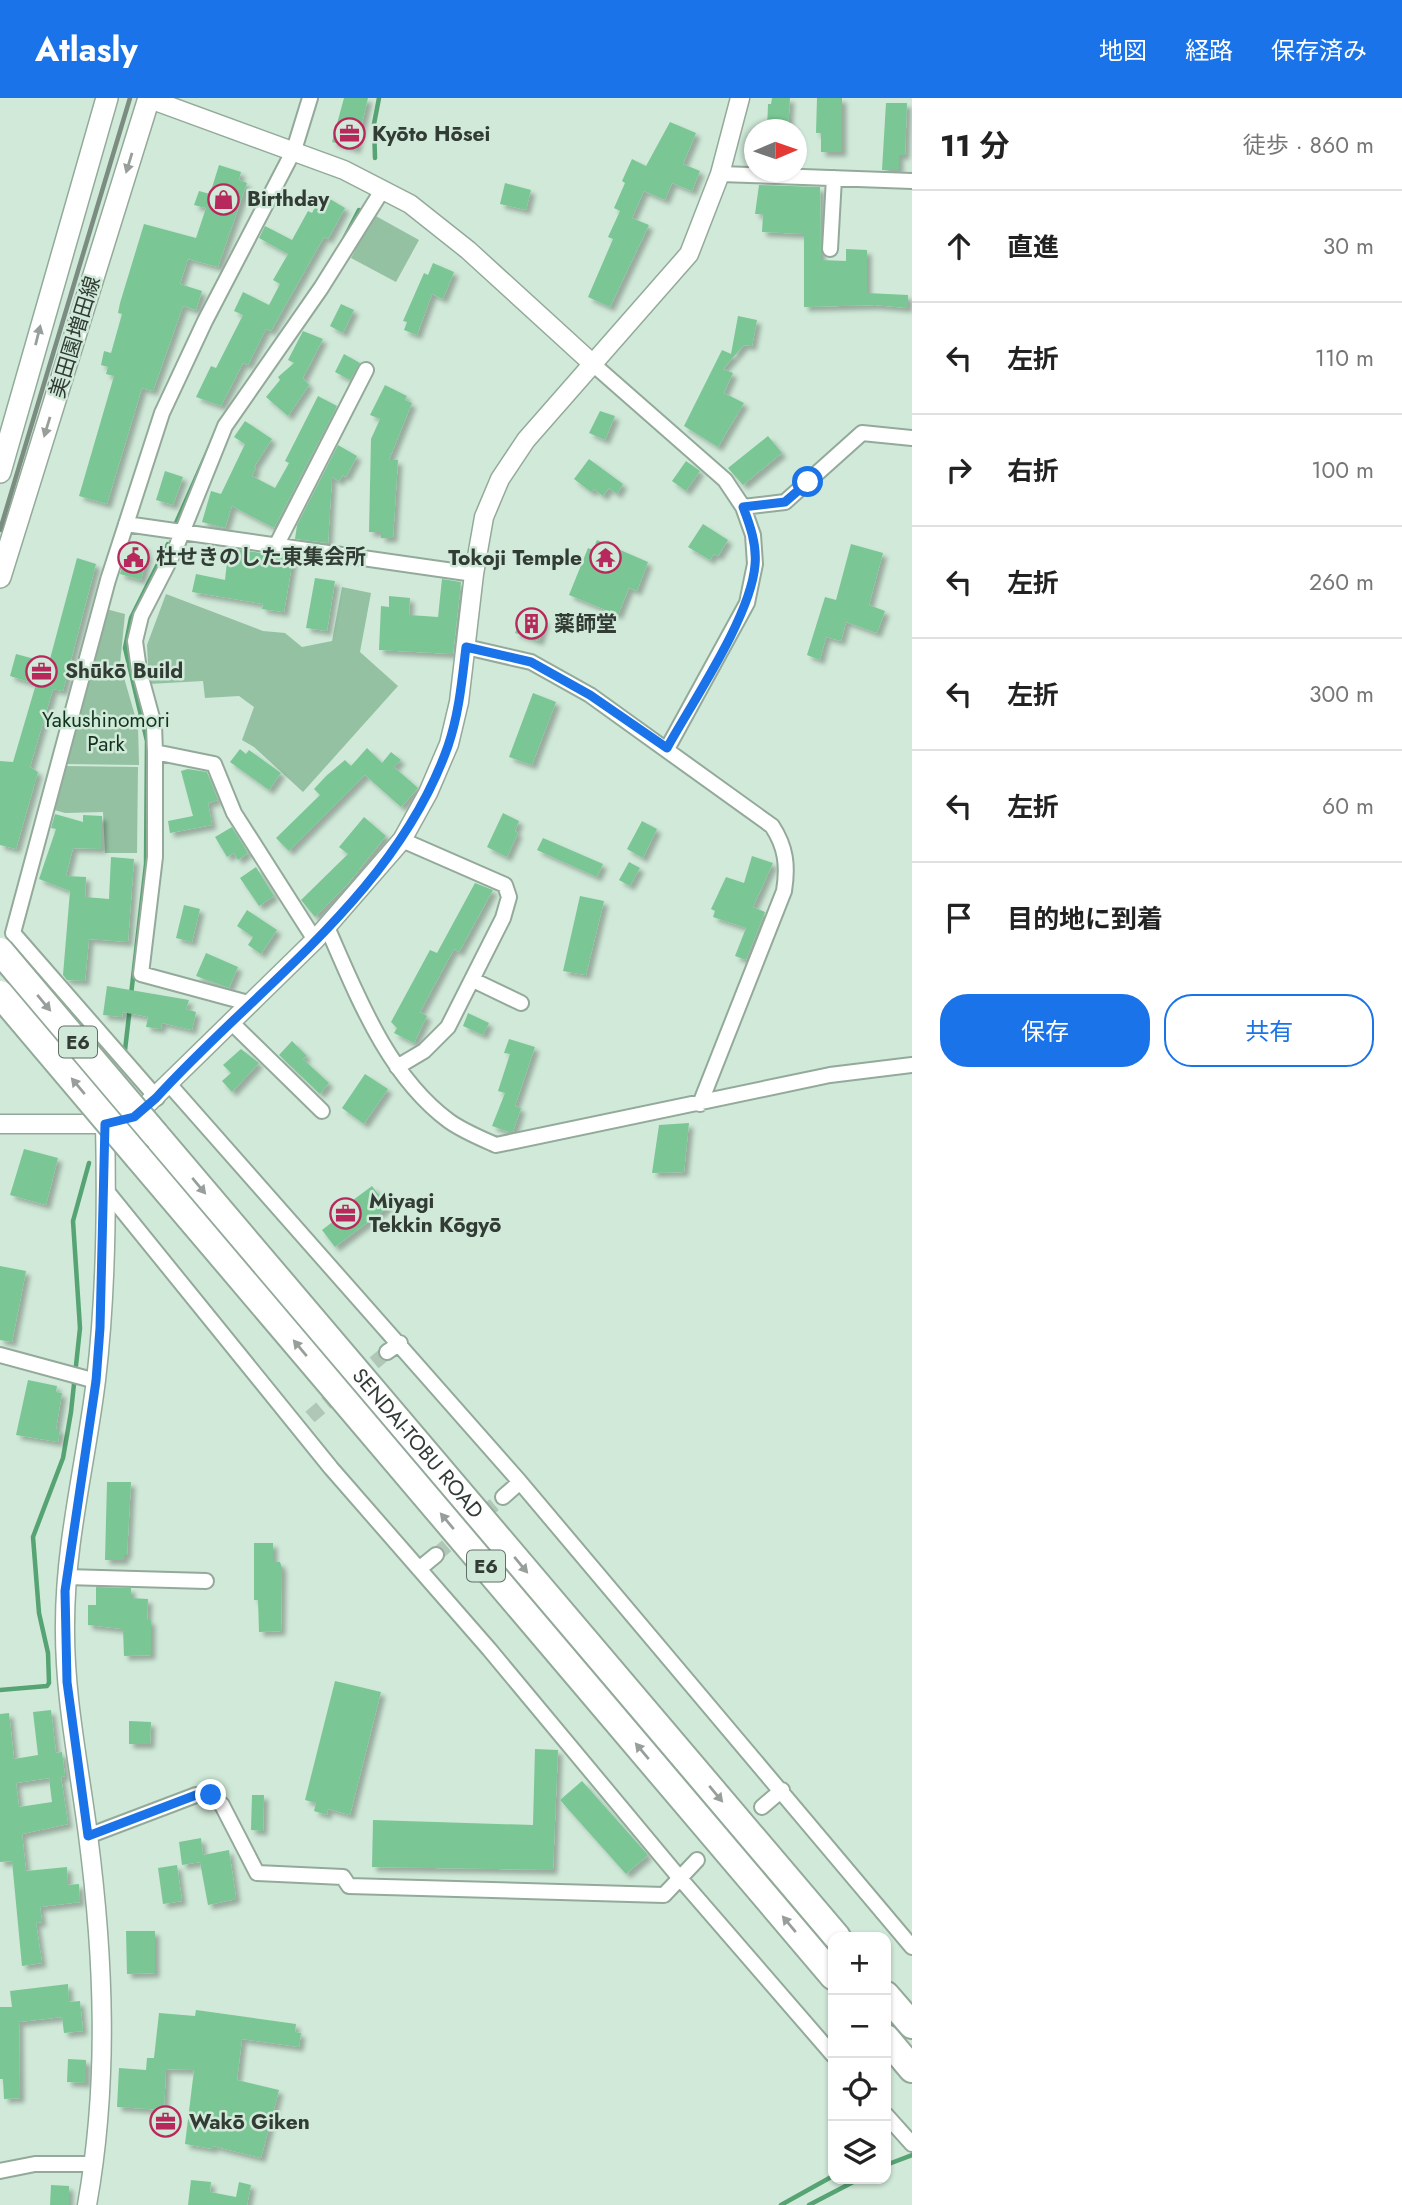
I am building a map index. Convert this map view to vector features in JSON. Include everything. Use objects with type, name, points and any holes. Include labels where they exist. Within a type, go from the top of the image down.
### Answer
[{"type":"highway","name":"SENDAI-TOBU ROAD","points":[[0,951],[833,1932]]},
{"type":"highway","name":"SENDAI-TOBU ROAD","points":[[0,994],[828,1970]]},
{"type":"highway","points":[[891,2001],[912,2025]]},
{"type":"highway","points":[[891,2044],[912,2069]]},
{"type":"main road","name":"美田園増田線","points":[[0,472],[107,98]]},
{"type":"main road","name":"美田園増田線","points":[[0,577],[148,98]]},
{"type":"street","points":[[148,98],[294,150],[383,189],[438,224],[725,480],[743,507],[753,535],[755,564],[747,603],[667,748]]},
{"type":"street","points":[[156,1098],[13,933],[108,580],[162,414],[205,321],[294,150],[310,98]]},
{"type":"street","points":[[0,1124],[105,1124],[134,1117],[321,934],[402,840],[428,793],[449,744],[459,702],[474,574],[484,517],[500,479],[526,440],[689,254],[720,174],[740,98]]},
{"type":"street","points":[[720,174],[912,181]]},
{"type":"street","points":[[830,249],[834,178]]},
{"type":"street","points":[[252,1003],[141,974],[155,857],[155,752],[154,724],[139,670],[135,641],[141,616],[175,550],[179,533],[225,426],[321,288],[383,189]]},
{"type":"street","points":[[277,544],[366,370]]},
{"type":"street","points":[[743,507],[785,502],[862,433],[912,438]]},
{"type":"street","points":[[126,524],[474,574]]},
{"type":"street","points":[[466,647],[531,662],[590,695],[772,826],[782,845],[787,865],[784,891],[700,1104]]},
{"type":"street","points":[[155,752],[214,764],[234,813],[321,934],[397,1067],[421,1097],[450,1122],[496,1145],[830,1075],[912,1065]]},
{"type":"street","points":[[397,1067],[424,1051],[448,1027],[503,918],[509,897],[505,885],[402,840]]},
{"type":"street","points":[[473,980],[521,1003]]},
{"type":"street","points":[[232,1023],[322,1111]]},
{"type":"street","points":[[169,1084],[520,1482],[912,1947]]},
{"type":"street","points":[[87,2205],[94,2164],[101,2071],[102,1990],[88,1836],[67,1682],[66,1577],[103,1280],[105,1124]]},
{"type":"street","points":[[104,1189],[305,1422],[419,1569],[678,1877],[828,2049]]},
{"type":"street","points":[[387,1352],[400,1343]]},
{"type":"street","points":[[0,1355],[89,1379]]},
{"type":"street","points":[[503,1497],[520,1482]]},
{"type":"street","points":[[419,1569],[436,1555]]},
{"type":"street","points":[[66,1577],[206,1581]]},
{"type":"street","points":[[762,1807],[782,1790]]},
{"type":"street","points":[[88,1836],[196,1795],[211,1795],[222,1805],[257,1873],[343,1877],[349,1886],[664,1895],[678,1877],[697,1860]]},
{"type":"street","points":[[891,2119],[906,2131],[912,2144]]},
{"type":"street","points":[[0,2171],[35,2164],[94,2164]]},
{"type":"green space","points":[[374,215],[419,240],[396,282],[351,258]]},
{"type":"green space","points":[[342,587],[371,593],[360,652],[398,686],[303,792],[254,747],[242,740],[254,707],[239,696],[205,698],[203,681],[149,684],[147,645],[166,594],[263,631],[285,633],[302,647],[332,641]]},
{"type":"green space","name":"Yakushinomori Park","points":[[106,609],[125,614],[120,664],[138,726],[139,765],[65,764]]},
{"type":"green space","points":[[63,766],[138,767],[137,853],[105,853],[103,812],[65,813],[51,809]]},
{"type":"building","points":[[344,98],[368,98],[356,149],[332,142]]},
{"type":"building","points":[[772,98],[790,98],[789,119],[767,119],[768,104],[771,104]]},
{"type":"building","points":[[817,98],[842,98],[842,152],[821,152],[821,133],[816,133]]},
{"type":"building","points":[[886,103],[907,103],[905,155],[899,155],[899,170],[882,170]]},
{"type":"building","points":[[670,122],[696,133],[683,164],[700,171],[692,191],[672,183],[665,200],[644,191],[632,218],[649,225],[610,307],[588,297],[613,239],[608,237],[620,211],[614,208],[625,183],[622,181],[632,159],[646,166]]},
{"type":"building","points":[[219,165],[241,172],[239,180],[247,183],[218,267],[188,259],[180,284],[202,291],[196,310],[183,306],[153,391],[142,388],[107,504],[79,496],[114,376],[106,374],[108,367],[101,365],[104,351],[111,353],[122,314],[118,313],[120,303],[144,224],[196,238],[206,208],[194,205],[199,191],[210,194]]},
{"type":"building","points":[[505,183],[531,190],[526,210],[500,204]]},
{"type":"building","points":[[759,185],[820,187],[821,260],[846,261],[846,249],[867,250],[867,293],[908,295],[908,308],[875,305],[804,307],[804,234],[762,232],[763,214],[755,214]]},
{"type":"building","points":[[325,196],[345,208],[328,239],[324,237],[271,331],[266,329],[248,365],[243,363],[221,406],[196,397],[211,366],[216,368],[243,315],[234,311],[243,292],[269,305],[280,284],[273,280],[288,254],[259,238],[265,226],[292,240],[308,211],[312,213],[315,207],[318,209]]},
{"type":"building","points":[[433,263],[454,272],[443,299],[432,294],[417,335],[404,330],[407,322],[403,321],[424,273],[428,275]]},
{"type":"building","points":[[341,304],[354,310],[343,333],[330,326]]},
{"type":"building","points":[[738,316],[757,320],[752,346],[744,345],[723,369],[733,373],[724,393],[744,403],[718,447],[684,426],[722,350],[731,354]]},
{"type":"building","points":[[303,331],[323,339],[303,378],[309,385],[288,416],[266,397],[280,380],[278,377],[294,363],[288,360]]},
{"type":"building","points":[[344,354],[360,363],[350,380],[335,372]]},
{"type":"building","points":[[385,385],[407,396],[405,400],[412,403],[389,460],[398,460],[393,538],[381,538],[381,532],[369,532],[371,439],[380,419],[370,415]]},
{"type":"building","points":[[318,396],[337,406],[274,528],[232,506],[225,528],[202,522],[211,491],[221,494],[245,444],[234,437],[245,421],[272,439],[254,467],[256,468],[252,476],[275,488],[289,463],[285,461]]},
{"type":"building","points":[[600,411],[615,416],[605,440],[589,433]]},
{"type":"building","points":[[768,436],[782,453],[743,485],[728,468]]},
{"type":"building","points":[[338,445],[357,456],[346,477],[343,475],[339,481],[332,477],[328,543],[295,539],[297,525]]},
{"type":"building","points":[[589,459],[623,484],[617,494],[609,488],[603,496],[594,489],[591,492],[574,479]]},
{"type":"building","points":[[686,461],[700,471],[686,491],[672,481]]},
{"type":"building","points":[[165,471],[183,477],[173,505],[156,500]]},
{"type":"building","points":[[703,524],[728,540],[718,556],[714,554],[710,560],[688,547]]},
{"type":"building","points":[[597,540],[648,562],[637,591],[629,588],[618,615],[569,595],[588,548],[593,550]]},
{"type":"building","points":[[130,542],[146,547],[145,553],[148,554],[141,580],[120,574]]},
{"type":"building","points":[[851,544],[883,553],[869,605],[885,611],[877,633],[846,622],[841,641],[826,637],[820,660],[807,655],[825,597],[836,600]]},
{"type":"building","points":[[235,549],[293,558],[284,612],[262,609],[263,604],[192,592],[196,574],[225,580],[227,562],[233,563]]},
{"type":"building","points":[[77,558],[96,564],[63,691],[53,689],[30,767],[38,772],[16,849],[0,845],[0,761],[13,762],[36,684],[10,676],[16,654],[38,660],[39,655],[50,659]]},
{"type":"building","points":[[315,578],[335,581],[327,631],[306,628]]},
{"type":"building","points":[[442,579],[461,582],[453,654],[379,650],[381,606],[389,607],[389,596],[410,598],[409,615],[438,617]]},
{"type":"building","name":"薬師堂","points":[[523,614],[545,621],[539,641],[515,633]]},
{"type":"building","points":[[533,693],[556,702],[532,765],[509,757]]},
{"type":"building","points":[[367,748],[382,763],[391,752],[401,760],[394,767],[418,788],[401,807],[365,775],[289,851],[276,838],[320,795],[314,789],[326,776],[345,760],[351,766]]},
{"type":"building","points":[[240,749],[246,754],[249,750],[281,773],[269,790],[230,762]]},
{"type":"building","points":[[188,769],[207,772],[218,800],[208,803],[212,825],[170,833],[168,821],[193,816],[181,771]]},
{"type":"building","points":[[503,813],[519,821],[515,831],[518,833],[507,857],[487,847]]},
{"type":"building","points":[[55,814],[83,822],[83,815],[102,816],[102,849],[73,848],[66,876],[86,877],[85,897],[109,899],[111,857],[134,859],[128,942],[89,939],[85,981],[67,980],[63,975],[70,891],[39,879],[56,829],[51,828]]},
{"type":"building","points":[[364,817],[386,836],[347,885],[315,917],[301,900],[348,854],[339,847]]},
{"type":"building","points":[[642,821],[657,829],[643,858],[627,849]]},
{"type":"building","points":[[232,827],[248,853],[238,860],[234,853],[227,857],[215,837]]},
{"type":"building","points":[[543,838],[603,864],[597,877],[537,850]]},
{"type":"building","points":[[752,856],[773,863],[753,907],[765,912],[746,960],[735,956],[746,928],[713,917],[715,911],[711,909],[726,877],[744,883]]},
{"type":"building","points":[[629,862],[640,868],[630,886],[619,880]]},
{"type":"building","points":[[256,867],[274,896],[259,906],[240,878]]},
{"type":"building","points":[[475,883],[493,890],[459,952],[454,949],[420,1012],[427,1016],[414,1043],[394,1033],[397,1028],[391,1022],[430,950],[437,953]]},
{"type":"building","points":[[580,896],[604,901],[586,975],[563,971]]},
{"type":"building","points":[[184,905],[200,909],[192,942],[176,938]]},
{"type":"building","points":[[247,910],[277,930],[261,954],[248,945],[253,937],[237,926]]},
{"type":"building","points":[[206,953],[238,967],[229,988],[196,976]]},
{"type":"building","points":[[107,986],[189,1000],[186,1009],[196,1012],[192,1030],[162,1023],[161,1029],[146,1027],[148,1017],[123,1012],[122,1017],[103,1015]]},
{"type":"building","points":[[468,1013],[489,1023],[483,1035],[463,1026]]},
{"type":"building","points":[[509,1039],[535,1047],[515,1106],[521,1108],[513,1132],[492,1126],[505,1093],[498,1091],[510,1054],[504,1053]]},
{"type":"building","points":[[292,1041],[307,1056],[303,1059],[329,1083],[320,1094],[279,1055]]},
{"type":"building","points":[[241,1049],[259,1063],[232,1092],[222,1081],[231,1073],[223,1065]]},
{"type":"building","points":[[365,1074],[388,1089],[364,1124],[342,1108]]},
{"type":"building","points":[[689,1123],[684,1172],[652,1173],[659,1125]]},
{"type":"building","points":[[24,1149],[58,1158],[46,1205],[10,1195]]},
{"type":"building","points":[[372,1186],[388,1207],[335,1247],[322,1230],[348,1210],[345,1206]]},
{"type":"building","points":[[0,1266],[26,1271],[12,1342],[0,1340]]},
{"type":"building","points":[[28,1380],[57,1386],[56,1392],[62,1393],[56,1429],[60,1429],[58,1442],[16,1435]]},
{"type":"building","points":[[107,1482],[131,1482],[127,1555],[124,1555],[124,1560],[105,1560]]},
{"type":"building","points":[[254,1543],[273,1543],[273,1562],[280,1562],[282,1568],[281,1631],[259,1632],[258,1600],[254,1600]]},
{"type":"building","points":[[96,1587],[131,1588],[131,1598],[148,1599],[147,1620],[151,1620],[151,1655],[124,1656],[123,1629],[88,1625],[88,1605],[96,1605]]},
{"type":"building","points":[[335,1681],[381,1692],[350,1815],[328,1809],[327,1815],[314,1811],[316,1803],[305,1800]]},
{"type":"building","points":[[51,1710],[56,1753],[62,1752],[65,1776],[61,1777],[68,1824],[22,1834],[26,1871],[67,1867],[68,1885],[79,1884],[80,1902],[40,1907],[42,1922],[36,1923],[42,1963],[22,1966],[12,1861],[0,1862],[0,1714],[9,1713],[14,1759],[38,1755],[33,1712]],"holes":[[[49,1778],[52,1802],[19,1807],[16,1783]]]},
{"type":"building","points":[[129,1721],[151,1722],[150,1744],[129,1744]]},
{"type":"building","points":[[535,1749],[558,1750],[553,1870],[372,1867],[373,1820],[533,1825]]},
{"type":"building","points":[[582,1781],[648,1855],[626,1874],[560,1800]]},
{"type":"building","points":[[252,1795],[264,1795],[263,1831],[251,1830]]},
{"type":"building","points":[[201,1838],[203,1855],[229,1850],[236,1898],[208,1905],[200,1862],[182,1865],[179,1842]]},
{"type":"building","points":[[177,1865],[182,1901],[163,1904],[158,1868]]},
{"type":"building","points":[[126,1931],[155,1931],[155,1973],[127,1974]]},
{"type":"building","points":[[68,1984],[69,2002],[80,2001],[83,2031],[64,2033],[62,2017],[19,2022],[20,2098],[4,2099],[3,2079],[0,2079],[0,2007],[12,2007],[10,1991]]},
{"type":"building","points":[[196,2010],[296,2024],[295,2032],[301,2033],[299,2047],[242,2039],[237,2080],[279,2090],[261,2158],[213,2146],[213,2149],[185,2144],[194,2070],[166,2069],[164,2110],[117,2107],[119,2068],[146,2070],[147,2058],[154,2058],[159,2013],[195,2016]]},
{"type":"building","points":[[68,2059],[86,2060],[86,2083],[67,2082]]},
{"type":"building","points":[[191,2180],[211,2182],[210,2192],[236,2197],[239,2182],[251,2185],[247,2205],[188,2205]]},
{"type":"building","points":[[51,2185],[69,2186],[69,2205],[50,2205]]},
{"type":"waterway","points":[[375,158],[374,124],[379,98]]},
{"type":"waterway","points":[[345,237],[359,210]]},
{"type":"waterway","points":[[176,523],[218,428]]},
{"type":"waterway","points":[[131,995],[146,864],[147,741],[125,648],[131,618],[168,544]]},
{"type":"waterway","points":[[125,1050],[130,1007]]},
{"type":"waterway","points":[[0,1690],[47,1686],[49,1683],[48,1653],[39,1613],[33,1537],[63,1458],[71,1412],[80,1328],[73,1221],[89,1163]]},
{"type":"waterway","points":[[891,2163],[912,2155]]},
{"type":"waterway","points":[[781,2205],[828,2179]]},
{"type":"waterway","points":[[809,2205],[849,2184]]},
{"type":"tunnel","points":[[310,1417],[387,1352]]},
{"type":"tunnel","points":[[436,1555],[503,1497]]},
{"type":"railway","points":[[0,530],[130,98]]},
{"type":"place","name":"Kyōto Hōsei","points":[[349,134]]},
{"type":"place","name":"Birthday","points":[[224,199]]},
{"type":"place","name":"杜せきのした東集会所","points":[[133,557]]},
{"type":"place","name":"Tokoji Temple","points":[[605,558]]},
{"type":"place","name":"薬師堂","points":[[531,624]]},
{"type":"place","name":"Shūkō Build","points":[[42,671]]},
{"type":"place","name":"Miyagi Tekkin Kōgyō","points":[[346,1213]]},
{"type":"place","name":"Wakō Giken","points":[[166,2122]]},
{"type":"route","points":[[211,1795],[196,1795],[88,1836],[67,1682],[65,1591],[96,1381],[103,1280],[105,1124],[134,1117],[156,1098],[327,927],[367,884],[402,840],[428,793],[449,744],[459,702],[466,647],[531,662],[590,695],[667,748],[747,603],[755,564],[753,535],[743,507],[785,502],[808,482]]}]
